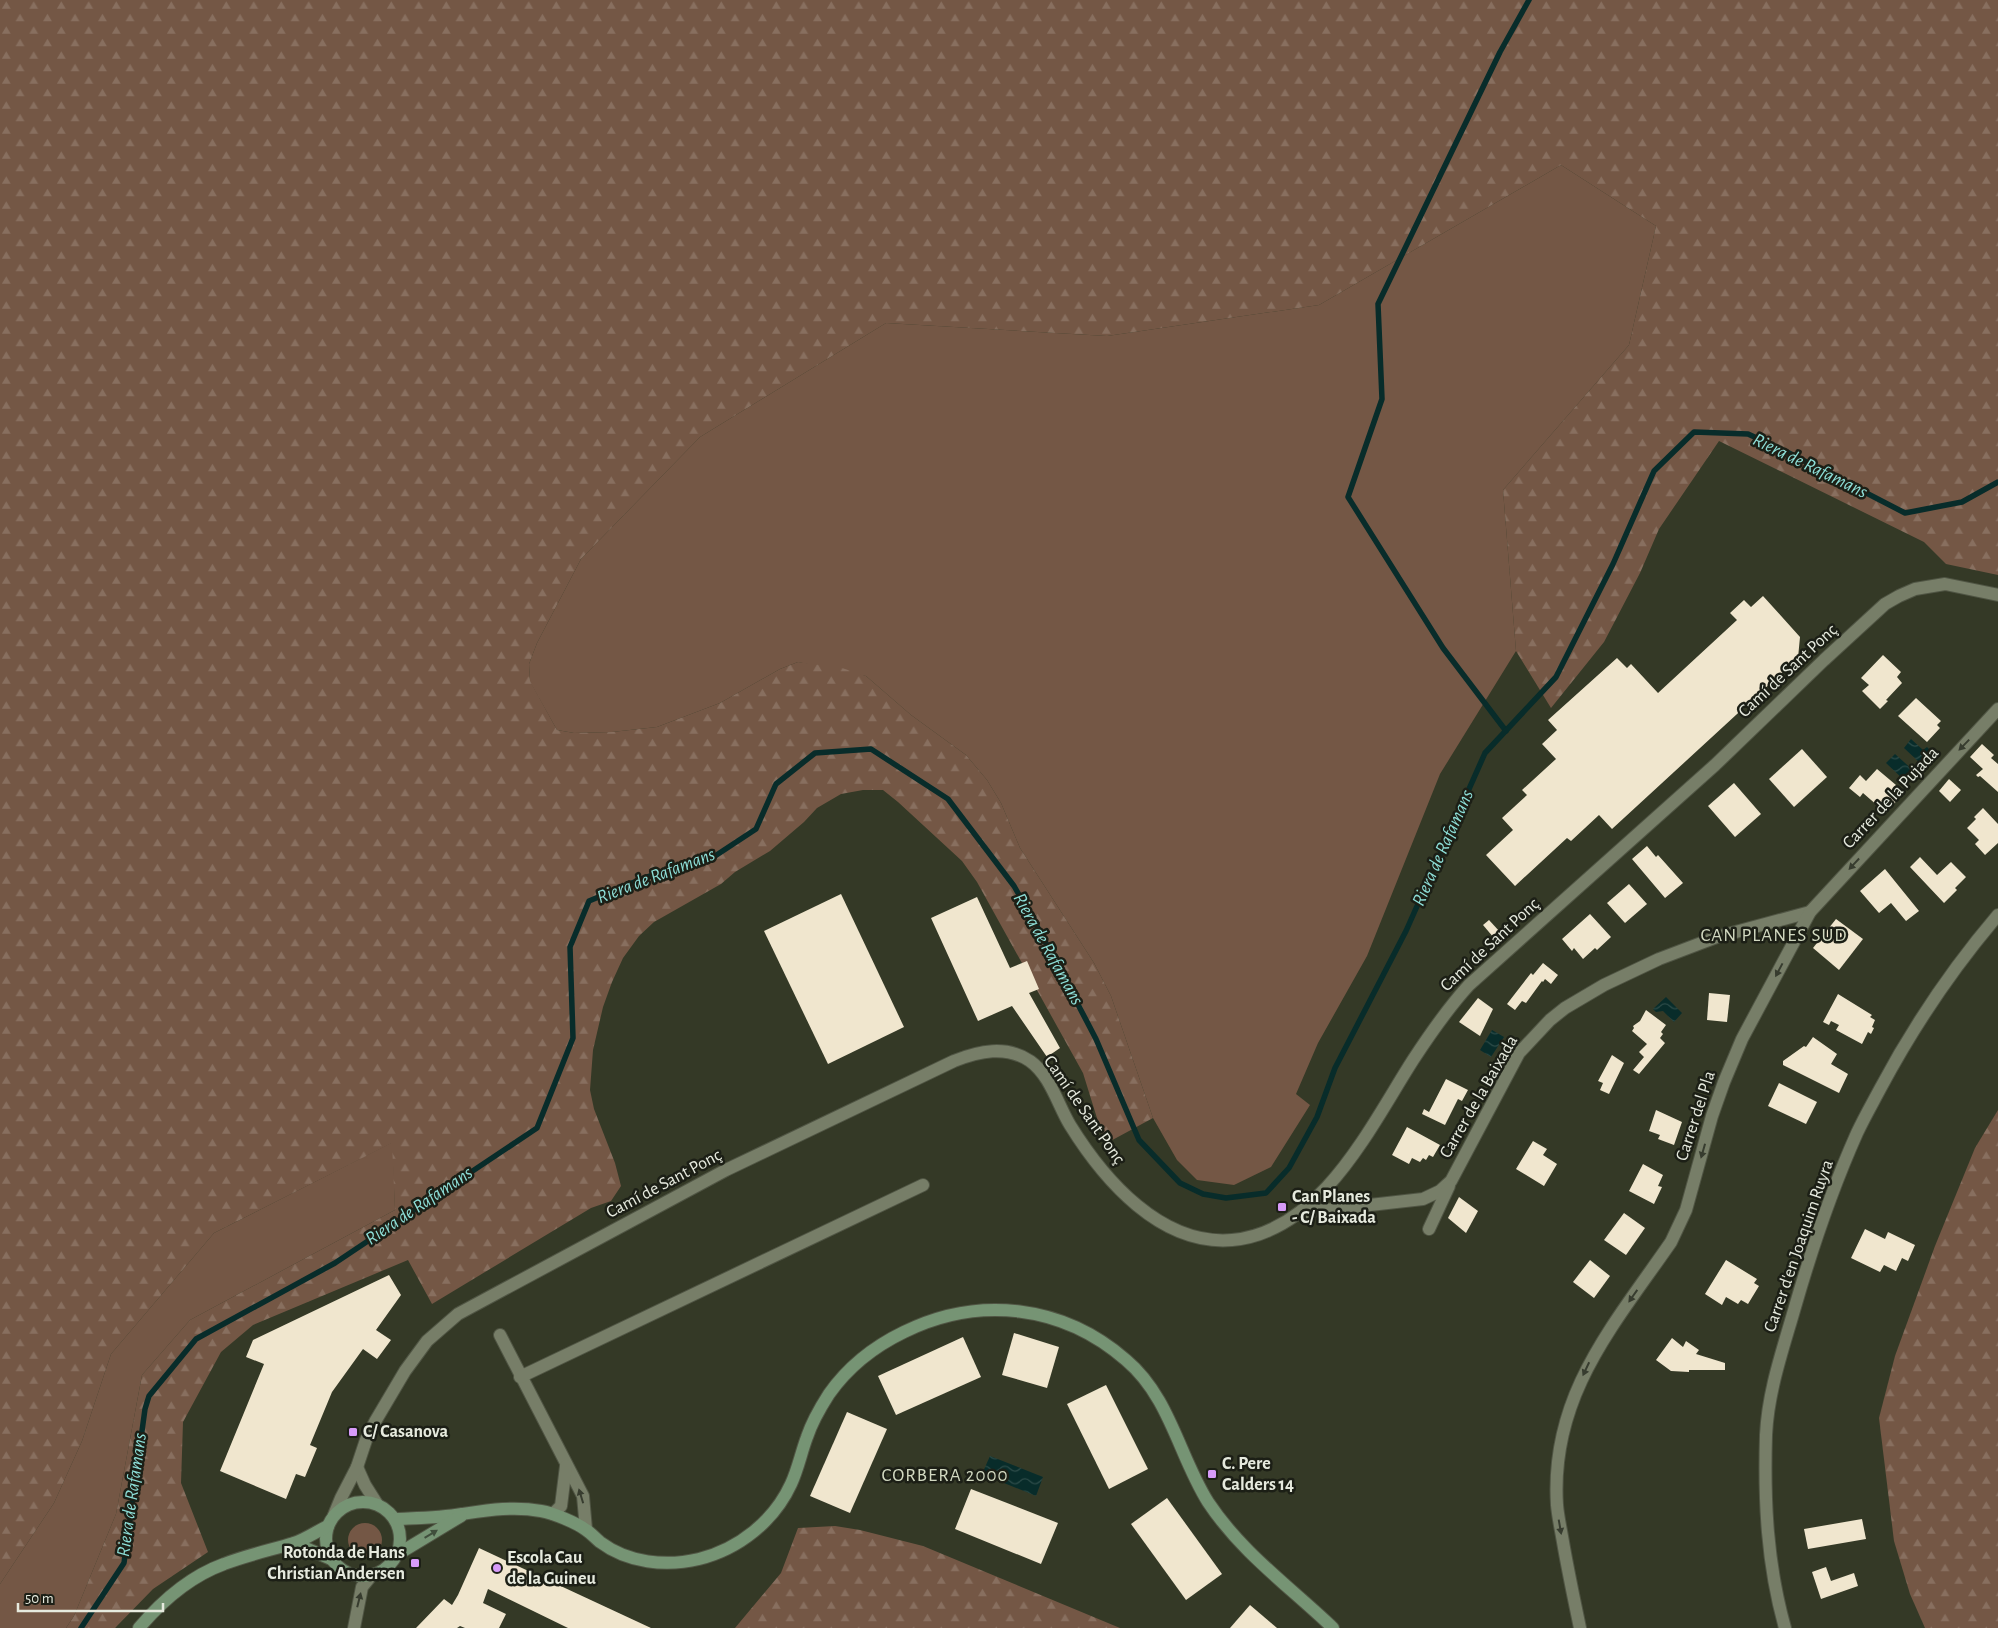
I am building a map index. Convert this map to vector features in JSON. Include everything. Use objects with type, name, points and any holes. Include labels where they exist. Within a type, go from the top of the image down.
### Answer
[{"type":"street","name":"Camí de Sant Ponç","points":[[331,1521],[357,1467],[366,1440],[404,1371],[427,1341],[458,1314],[726,1170],[954,1061],[979,1052],[1016,1054],[1032,1063],[1044,1078],[1083,1145],[1107,1175],[1141,1208],[1170,1227],[1202,1238],[1236,1239],[1262,1234],[1299,1213],[1329,1185],[1347,1163],[1449,1008],[1469,984],[1715,765],[1885,604],[1915,589],[1945,584],[1998,595]]},
{"type":"street","name":"Carrer de la Pujada","points":[[1810,912],[1998,709]]},
{"type":"street","name":"Carrer de la Baixada","points":[[1429,1229],[1451,1181],[1519,1053],[1564,1008],[1604,985],[1659,959],[1717,937],[1810,912]]},
{"type":"street","name":"Carrer del Pla","points":[[1580,1628],[1557,1507],[1556,1468],[1561,1435],[1569,1408],[1592,1357],[1671,1242],[1680,1224],[1686,1210],[1712,1116],[1724,1082],[1742,1039],[1810,912]]},
{"type":"street","name":"Carrer d'en Joaquim Ruyra","points":[[1785,1628],[1769,1553],[1766,1488],[1767,1416],[1779,1358],[1813,1246],[1858,1132],[1894,1062],[1930,1003],[1998,915]]},
{"type":"street","name":"Carrer de la Baixada","points":[[1299,1213],[1423,1198],[1440,1191],[1451,1181]]},
{"type":"street","points":[[520,1377],[923,1185]]},
{"type":"street","points":[[395,1519],[463,1514],[499,1508],[538,1510],[553,1514],[586,1530],[601,1543],[624,1555],[642,1561],[665,1563],[699,1559],[726,1549],[760,1526],[777,1508],[791,1484],[807,1436],[819,1411],[831,1391],[865,1355],[917,1325],[952,1314],[989,1309],[1023,1311],[1070,1324],[1086,1331],[1128,1361],[1155,1393],[1165,1410],[1198,1484],[1226,1526],[1266,1570],[1298,1596],[1332,1628]]},
{"type":"street","points":[[500,1335],[582,1496],[586,1530]]},
{"type":"street","points":[[553,1514],[561,1506],[566,1466]]},
{"type":"street","points":[[357,1467],[365,1485],[377,1504]]},
{"type":"street","points":[[365,1501],[377,1504],[387,1510],[395,1519],[400,1530],[401,1542],[398,1554],[392,1564],[383,1571],[371,1576],[359,1576],[348,1573],[331,1559],[326,1548],[324,1536],[331,1521],[342,1508],[353,1503],[365,1501]]},
{"type":"street","points":[[398,1554],[463,1514]]},
{"type":"street","points":[[139,1628],[152,1612],[200,1576],[222,1564],[294,1543],[331,1521]]},
{"type":"street","points":[[294,1543],[331,1559]]},
{"type":"street","points":[[354,1628],[362,1587],[371,1576]]},
{"type":"green space","points":[[0,0],[1998,0],[1998,575],[1946,564],[1924,542],[1719,441],[1659,529],[1640,573],[1604,642],[1551,708],[1516,651],[1503,490],[1629,345],[1656,226],[1561,165],[1319,305],[1107,336],[886,323],[700,437],[581,559],[537,643],[529,664],[530,681],[557,730],[574,733],[612,732],[657,727],[720,703],[780,669],[798,662],[842,668],[866,676],[911,715],[966,755],[987,780],[1001,803],[1020,848],[1094,963],[1111,996],[1153,1118],[1105,1144],[1083,1073],[977,882],[962,861],[883,790],[863,790],[841,794],[817,808],[804,822],[770,851],[735,872],[721,884],[654,922],[639,936],[623,958],[603,1007],[593,1050],[590,1090],[594,1109],[615,1163],[621,1186],[611,1201],[591,1208],[432,1304],[408,1260],[253,1325],[221,1352],[183,1422],[181,1483],[208,1552],[153,1589],[115,1628],[66,1628],[74,1616],[116,1514],[142,1375],[190,1320],[395,1210],[392,1143],[214,1233],[111,1354],[82,1441],[54,1503],[0,1584]]},
{"type":"green space","points":[[1561,165],[1656,226],[1629,345],[1503,490],[1516,651],[1440,774],[1367,956],[1318,1043],[1296,1094],[1310,1105],[1271,1167],[1234,1185],[1197,1180],[1177,1160],[1153,1118],[1111,996],[1094,963],[1020,848],[1001,803],[987,780],[966,755],[911,715],[866,676],[798,662],[780,669],[720,703],[657,727],[612,732],[574,733],[557,730],[530,682],[529,664],[537,643],[581,559],[700,437],[886,323],[1107,336],[1319,305]]},
{"type":"green space","points":[[1998,1110],[1998,1628],[1925,1628],[1910,1594],[1894,1541],[1879,1418],[1895,1356],[1935,1246],[1975,1148]]},
{"type":"green space","points":[[393,1142],[395,1210],[190,1320],[142,1375],[116,1514],[74,1616],[66,1628],[0,1628],[0,1584],[54,1503],[82,1441],[111,1354],[214,1233]]},
{"type":"green space","name":"Rotonda de Hans Christian Andersen","points":[[365,1523],[372,1524],[377,1528],[381,1533],[381,1547],[377,1552],[372,1556],[365,1557],[358,1556],[353,1552],[349,1547],[348,1540],[349,1533],[353,1528],[358,1524]]},
{"type":"green space","points":[[835,1526],[860,1530],[923,1546],[1120,1628],[735,1628],[781,1573],[798,1528]]},
{"type":"water","points":[[1911,739],[1923,750],[1927,747],[1932,752],[1920,763],[1904,748]]},
{"type":"water","points":[[1895,754],[1914,771],[1905,781],[1886,763]]},
{"type":"water","points":[[1666,997],[1682,1013],[1674,1022],[1663,1011],[1656,1012],[1653,1009]]},
{"type":"water","points":[[1492,1030],[1504,1037],[1491,1057],[1480,1050]]},
{"type":"water","points":[[990,1456],[1043,1477],[1036,1496],[982,1474]]},
{"type":"building","points":[[1763,596],[1800,637],[1798,658],[1612,829],[1599,815],[1571,841],[1567,838],[1515,886],[1486,855],[1513,830],[1502,818],[1527,795],[1522,790],[1556,759],[1542,744],[1557,730],[1548,720],[1617,658],[1627,668],[1631,664],[1658,693],[1737,620],[1730,613],[1744,600],[1751,607]]},
{"type":"building","points":[[1883,655],[1901,672],[1897,677],[1902,683],[1880,709],[1862,691],[1869,685],[1861,678]]},
{"type":"building","points":[[1916,698],[1941,721],[1937,725],[1940,728],[1927,742],[1898,716]]},
{"type":"building","points":[[1982,744],[1994,755],[1991,758],[1998,764],[1998,792],[1980,776],[1976,775],[1983,769],[1970,757]]},
{"type":"building","points":[[1802,749],[1827,777],[1794,807],[1769,779]]},
{"type":"building","points":[[1877,769],[1896,785],[1891,791],[1899,798],[1886,813],[1863,793],[1860,797],[1849,788],[1860,775],[1866,781]]},
{"type":"building","points":[[1949,779],[1961,790],[1950,802],[1939,791]]},
{"type":"building","points":[[1734,783],[1761,814],[1735,837],[1708,806]]},
{"type":"building","points":[[1983,808],[1998,824],[1998,843],[1985,855],[1975,844],[1979,840],[1967,828]]},
{"type":"building","points":[[1647,846],[1656,857],[1658,855],[1683,883],[1665,898],[1632,859]]},
{"type":"building","points":[[1920,857],[1937,875],[1951,862],[1966,877],[1955,888],[1957,890],[1944,903],[1910,867]]},
{"type":"building","points":[[1885,869],[1919,911],[1906,921],[1891,903],[1879,913],[1860,891]]},
{"type":"building","points":[[1629,884],[1647,904],[1625,923],[1607,903]]},
{"type":"building","points":[[841,894],[904,1027],[828,1064],[764,931]]},
{"type":"building","points":[[977,897],[1010,968],[1027,961],[1039,989],[1029,993],[1060,1048],[1047,1057],[1012,1006],[978,1021],[931,918]]},
{"type":"building","points":[[1590,914],[1611,937],[1597,950],[1595,948],[1583,959],[1574,948],[1572,951],[1562,939]]},
{"type":"building","points":[[1836,919],[1863,939],[1839,970],[1813,948]]},
{"type":"building","points":[[1489,920],[1500,932],[1494,938],[1483,925]]},
{"type":"building","points":[[1543,963],[1558,975],[1551,984],[1545,979],[1542,981],[1526,1003],[1522,1001],[1515,1010],[1507,1004],[1531,973],[1533,975]]},
{"type":"building","points":[[1709,993],[1730,995],[1727,1022],[1707,1020]]},
{"type":"building","points":[[1838,994],[1872,1015],[1870,1017],[1875,1020],[1871,1034],[1868,1032],[1862,1044],[1836,1030],[1839,1025],[1831,1021],[1829,1025],[1823,1022]]},
{"type":"building","points":[[1478,998],[1493,1009],[1480,1036],[1459,1022]]},
{"type":"building","points":[[1646,1010],[1666,1025],[1661,1032],[1663,1034],[1660,1038],[1665,1043],[1639,1074],[1633,1070],[1644,1057],[1639,1052],[1647,1044],[1632,1031],[1633,1026],[1640,1021]]},
{"type":"building","points":[[1813,1037],[1837,1054],[1831,1064],[1848,1074],[1839,1093],[1783,1065],[1783,1061],[1804,1046],[1806,1047]]},
{"type":"building","points":[[1612,1055],[1624,1063],[1609,1094],[1600,1090],[1603,1083],[1598,1081]]},
{"type":"building","points":[[1446,1079],[1468,1090],[1462,1101],[1458,1099],[1445,1125],[1422,1114],[1424,1109],[1429,1112]]},
{"type":"building","points":[[1779,1083],[1817,1102],[1806,1124],[1768,1106]]},
{"type":"building","points":[[1656,1110],[1682,1122],[1674,1145],[1658,1139],[1660,1135],[1649,1131]]},
{"type":"building","points":[[1407,1127],[1440,1145],[1433,1157],[1429,1155],[1426,1160],[1423,1158],[1420,1162],[1412,1158],[1409,1164],[1392,1155]]},
{"type":"building","points":[[1533,1141],[1547,1149],[1543,1155],[1557,1164],[1544,1186],[1516,1169]]},
{"type":"building","points":[[1643,1164],[1663,1175],[1658,1186],[1662,1187],[1654,1204],[1629,1191]]},
{"type":"building","points":[[1459,1197],[1478,1211],[1466,1233],[1448,1218]]},
{"type":"building","points":[[1624,1213],[1645,1228],[1626,1255],[1604,1240]]},
{"type":"building","points":[[1865,1229],[1885,1239],[1888,1232],[1915,1245],[1908,1261],[1902,1258],[1896,1271],[1884,1265],[1880,1272],[1851,1258]]},
{"type":"building","points":[[1590,1260],[1610,1276],[1594,1298],[1573,1282]]},
{"type":"building","points":[[1726,1260],[1757,1279],[1754,1283],[1759,1286],[1748,1304],[1741,1300],[1738,1304],[1726,1297],[1722,1305],[1705,1294]]},
{"type":"building","points":[[389,1275],[401,1295],[376,1330],[391,1340],[377,1359],[363,1349],[332,1392],[310,1445],[317,1448],[305,1477],[296,1474],[286,1499],[220,1471],[264,1364],[246,1357],[253,1340]]},
{"type":"building","points":[[1014,1333],[1059,1347],[1047,1388],[1002,1375]]},
{"type":"building","points":[[963,1337],[981,1377],[896,1415],[878,1376]]},
{"type":"building","points":[[1672,1338],[1683,1347],[1686,1341],[1699,1350],[1696,1354],[1725,1363],[1725,1370],[1671,1371],[1656,1360]]},
{"type":"building","points":[[1106,1385],[1148,1469],[1109,1489],[1067,1404]]},
{"type":"building","points":[[847,1412],[887,1429],[850,1513],[810,1496]]},
{"type":"building","points":[[971,1489],[1058,1523],[1041,1564],[955,1529]]},
{"type":"building","points":[[1167,1498],[1222,1574],[1186,1600],[1131,1524]]},
{"type":"building","points":[[1862,1519],[1866,1539],[1808,1549],[1804,1529]]},
{"type":"building","name":"Escola Cau de la Guineu","points":[[479,1548],[651,1628],[568,1628],[488,1589],[483,1603],[506,1614],[499,1628],[465,1628],[460,1626],[457,1628],[416,1628],[444,1599],[452,1605]]},
{"type":"building","points":[[1826,1567],[1831,1581],[1854,1573],[1858,1586],[1821,1599],[1812,1572]]},
{"type":"building","points":[[1250,1605],[1277,1628],[1230,1628]]},
{"type":"waterway","points":[[1506,731],[1443,648],[1348,497],[1382,399],[1378,304],[1500,52],[1529,0]]},
{"type":"waterway","name":"Riera de Rafamans","points":[[81,1628],[124,1563],[145,1409],[149,1396],[196,1339],[335,1263],[537,1128],[573,1038],[570,947],[589,901],[644,878],[715,856],[756,829],[776,784],[815,753],[871,749],[948,799],[1014,886],[1038,928],[1096,1039],[1139,1140],[1180,1183],[1203,1194],[1226,1198],[1266,1193],[1289,1168],[1317,1117],[1335,1068],[1406,931],[1485,753],[1556,677],[1613,564],[1654,471],[1694,432],[1748,434],[1905,513],[1962,502],[1998,482]]},
{"type":"place","name":"Can Planes - C/ Baixada","points":[[1282,1207]]},
{"type":"place","name":"C/ Casanova","points":[[353,1432]]},
{"type":"place","name":"C. Pere Calders 14","points":[[1212,1474]]},
{"type":"place","name":"Rotonda de Hans Christian Andersen","points":[[415,1563]]},
{"type":"place","name":"Escola Cau de la Guineu","points":[[497,1568]]},
{"type":"district","name":"CAN PLANES SUD","points":[[1774,935]]},
{"type":"district","name":"CORBERA 2000","points":[[945,1475]]}]
